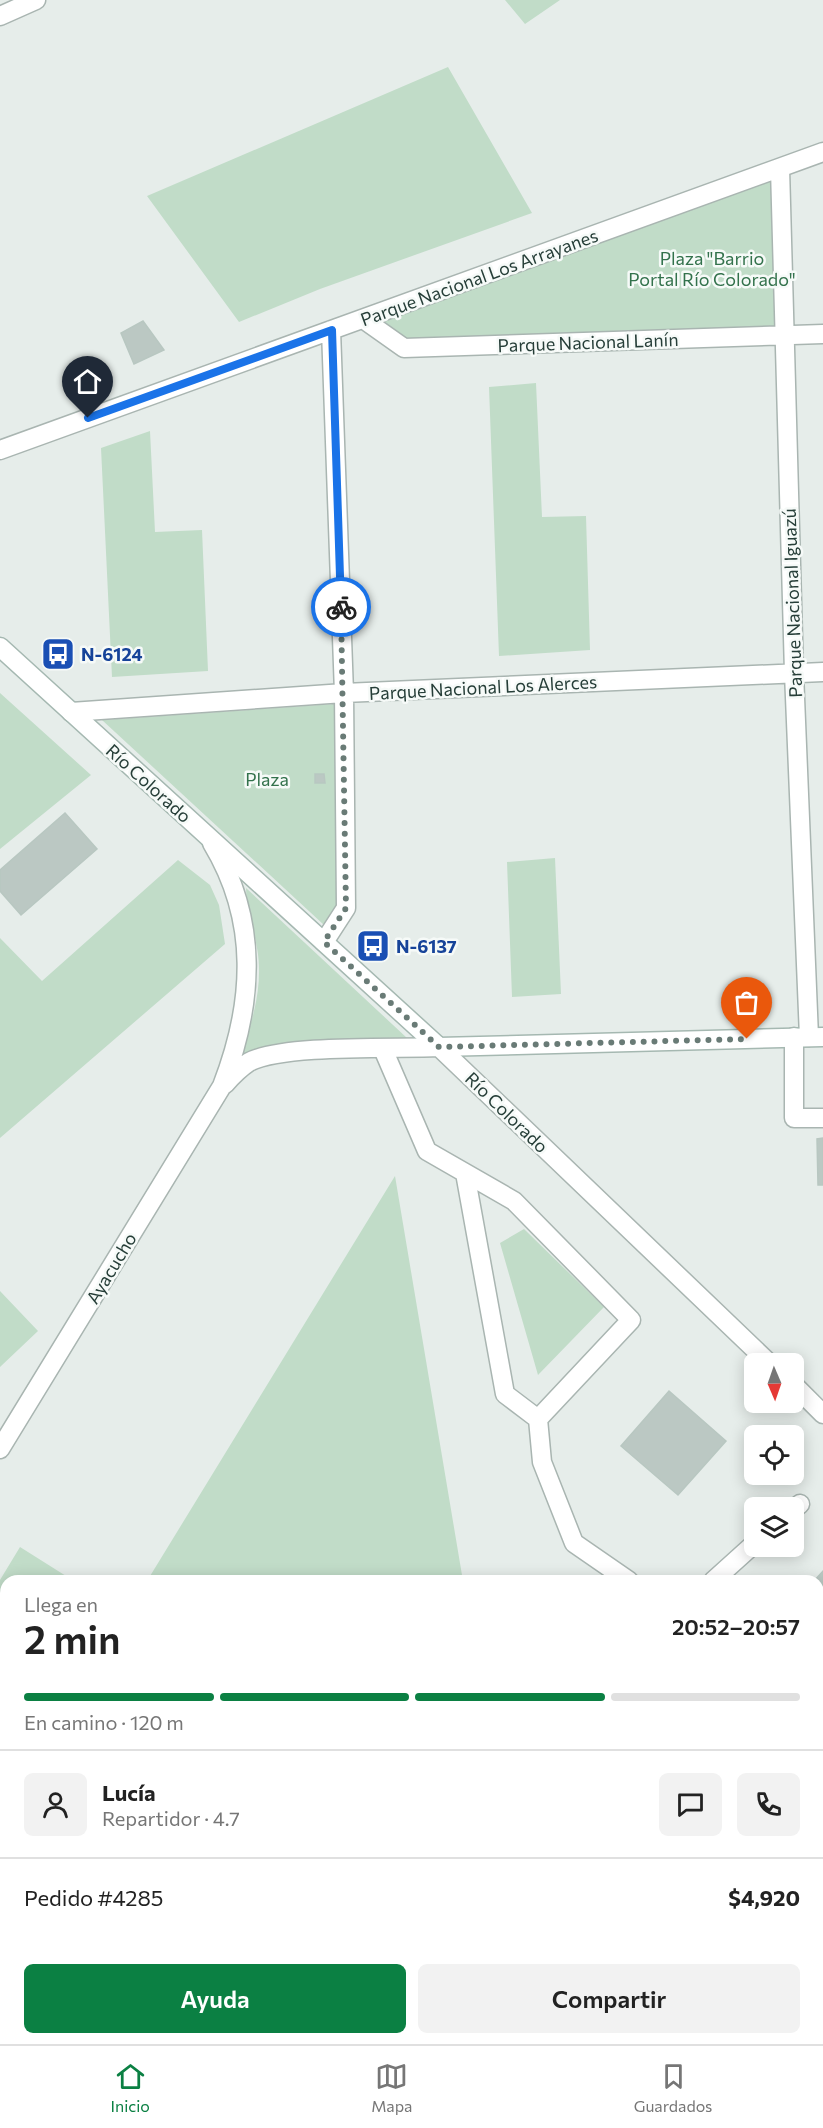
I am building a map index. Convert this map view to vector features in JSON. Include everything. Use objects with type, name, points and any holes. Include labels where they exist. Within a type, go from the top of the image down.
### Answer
[{"type":"street","points":[[0,16],[36,0]]},
{"type":"street","name":"Parque Nacional Los Arrayanes","points":[[0,450],[823,153]]},
{"type":"street","name":"Parque Nacional Iguazú","points":[[780,168],[794,673],[809,1037],[794,1118],[823,1118]]},
{"type":"street","name":"Parque Nacional Lanín","points":[[363,319],[404,348],[823,334]]},
{"type":"street","points":[[324,942],[346,908],[344,693],[332,330]]},
{"type":"street","name":"Río Colorado","points":[[0,647],[439,1047],[759,1353]]},
{"type":"street","name":"Parque Nacional Los Alerces","points":[[71,712],[344,693],[823,672]]},
{"type":"street","name":"Ayacucho","points":[[0,1449],[222,1086],[231,1062],[244,1006],[247,950],[236,893],[226,866],[208,837]]},
{"type":"street","name":"Ayacucho","points":[[222,1086],[249,1062],[267,1056],[304,1052],[809,1037]]},
{"type":"street","points":[[383,1049],[427,1151],[514,1201],[631,1320],[538,1419]]},
{"type":"street","points":[[465,1173],[505,1394],[538,1419],[542,1462],[574,1543],[620,1575]]},
{"type":"street","points":[[804,1395],[823,1414]]},
{"type":"street","points":[[720,1575],[744,1553]]},
{"type":"green space","points":[[505,0],[560,0],[525,24]]},
{"type":"green space","points":[[448,67],[532,213],[320,289],[239,322],[147,196]]},
{"type":"green space","name":"Plaza \"Barrio Portal Río Colorado\"","points":[[780,168],[784,335],[404,348],[376,323]]},
{"type":"green space","points":[[536,383],[542,517],[586,516],[590,650],[499,656],[489,387]]},
{"type":"green space","points":[[150,431],[155,532],[202,530],[208,671],[112,677],[101,448]]},
{"type":"green space","points":[[0,693],[91,775],[0,849]]},
{"type":"green space","name":"Plaza","points":[[334,704],[338,907],[324,925],[102,720]]},
{"type":"green space","points":[[555,858],[561,994],[512,997],[507,862]]},
{"type":"green space","points":[[178,860],[210,885],[219,905],[225,944],[0,1138],[0,938],[42,981]]},
{"type":"green space","points":[[246,888],[407,1039],[301,1042],[240,1058],[252,1017],[259,976],[257,948]]},
{"type":"green space","points":[[395,1176],[462,1575],[151,1575]]},
{"type":"green space","points":[[524,1229],[604,1307],[538,1375],[500,1243]]},
{"type":"green space","points":[[0,1291],[38,1331],[0,1367]]},
{"type":"green space","points":[[20,1547],[64,1575],[3,1575]]},
{"type":"building","points":[[143,321],[164,350],[134,364],[121,333]]},
{"type":"building","points":[[56,648],[63,655],[59,660],[51,653]]},
{"type":"building","points":[[315,774],[324,774],[325,783],[315,783]]},
{"type":"building","points":[[65,813],[97,849],[21,915],[0,891],[0,870]]},
{"type":"building","points":[[823,1138],[823,1185],[818,1185],[817,1139]]},
{"type":"building","points":[[669,1391],[726,1441],[678,1495],[621,1446]]},
{"type":"way so far","points":[[341,607],[346,908],[324,942],[439,1047],[747,1039]]},
{"type":"place","name":"N-6124","points":[[58,654]]},
{"type":"place","name":"N-6137","points":[[373,946]]},
{"type":"route","points":[[88,418],[332,330],[341,607]]}]
